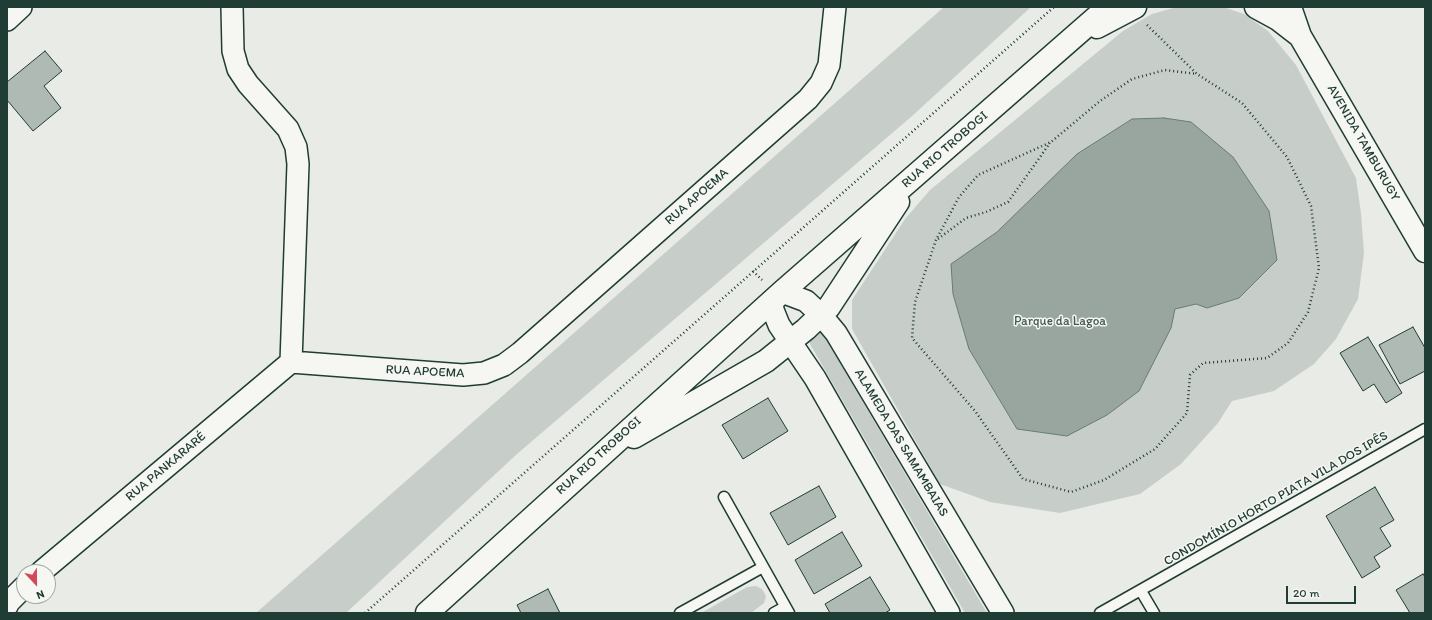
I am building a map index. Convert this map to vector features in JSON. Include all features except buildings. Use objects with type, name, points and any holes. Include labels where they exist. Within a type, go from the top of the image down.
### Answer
[{"type":"main road","name":"RUA RIO TROBOGI","points":[[427,613],[592,462],[777,297],[1108,7]]},
{"type":"main road","name":"AVENIDA TAMBURUGY","points":[[1256,7],[1278,19],[1300,36]]},
{"type":"main road","name":"AVENIDA TAMBURUGY","points":[[1290,7],[1300,36],[1425,251]]},
{"type":"main road","points":[[1066,44],[1132,8]]},
{"type":"main road","points":[[592,462],[761,365],[792,342],[829,307],[915,176]]},
{"type":"street","points":[[7,20],[21,7]]},
{"type":"street","points":[[232,7],[234,51],[238,69],[248,84],[288,130],[296,147],[298,164],[291,362]]},
{"type":"street","name":"RUA APOEMA","points":[[291,362],[463,376],[484,373],[504,365],[520,353],[808,99],[821,83],[828,65],[835,7]]},
{"type":"street","points":[[777,297],[775,317],[819,385],[949,613]]},
{"type":"street","name":"ALAMEDA DAS SAMAMBAIAS","points":[[777,297],[806,301],[821,315],[836,333],[1003,613]]},
{"type":"street","name":"RUA PANKARARÉ","points":[[51,564],[291,362]]},
{"type":"street","points":[[7,606],[16,595]]},
{"type":"lane","name":"CONDOMÍNIO HORTO PIATA VILA DOS IPÊS","points":[[1100,613],[1424,429]]},
{"type":"lane","points":[[724,498],[787,610],[774,613]]},
{"type":"lane","points":[[680,613],[763,567]]},
{"type":"lane","points":[[1141,591],[1154,613]]},
{"type":"path","points":[[365,613],[1054,7]]},
{"type":"path","points":[[1051,142],[978,174],[959,197],[936,240],[915,302],[912,338],[975,410],[1023,479],[1071,492],[1104,480],[1155,449],[1187,413],[1190,375],[1203,363],[1266,358],[1288,343],[1308,312],[1319,268],[1311,206],[1287,157],[1242,103],[1197,74],[1132,8]]},
{"type":"path","points":[[936,240],[966,218],[986,212],[1008,202],[1051,142],[1100,101],[1132,79],[1165,70],[1197,74]]},
{"type":"green space","points":[[944,7],[1031,7],[911,117],[517,454],[346,613],[256,613]]},
{"type":"green space","name":"Parque da Lagoa","points":[[1177,7],[1223,7],[1244,14],[1268,31],[1296,65],[1356,178],[1361,213],[1364,253],[1358,299],[1336,339],[1314,364],[1274,391],[1232,401],[1218,423],[1181,464],[1140,494],[1060,513],[990,502],[940,484],[852,329],[852,300],[905,219],[930,190],[1123,31],[1152,14]]},
{"type":"green space","points":[[819,331],[824,336],[987,613],[965,613],[810,344],[808,337]]},
{"type":"green space","points":[[756,586],[762,589],[766,596],[764,603],[751,613],[701,613],[747,587]]},
{"type":"shaded area","points":[[1164,118],[1191,122],[1233,157],[1269,211],[1277,260],[1239,298],[1207,308],[1196,304],[1175,309],[1171,328],[1139,391],[1107,415],[1067,436],[1017,429],[969,349],[953,294],[951,264],[997,232],[1077,154],[1132,119]]}]
